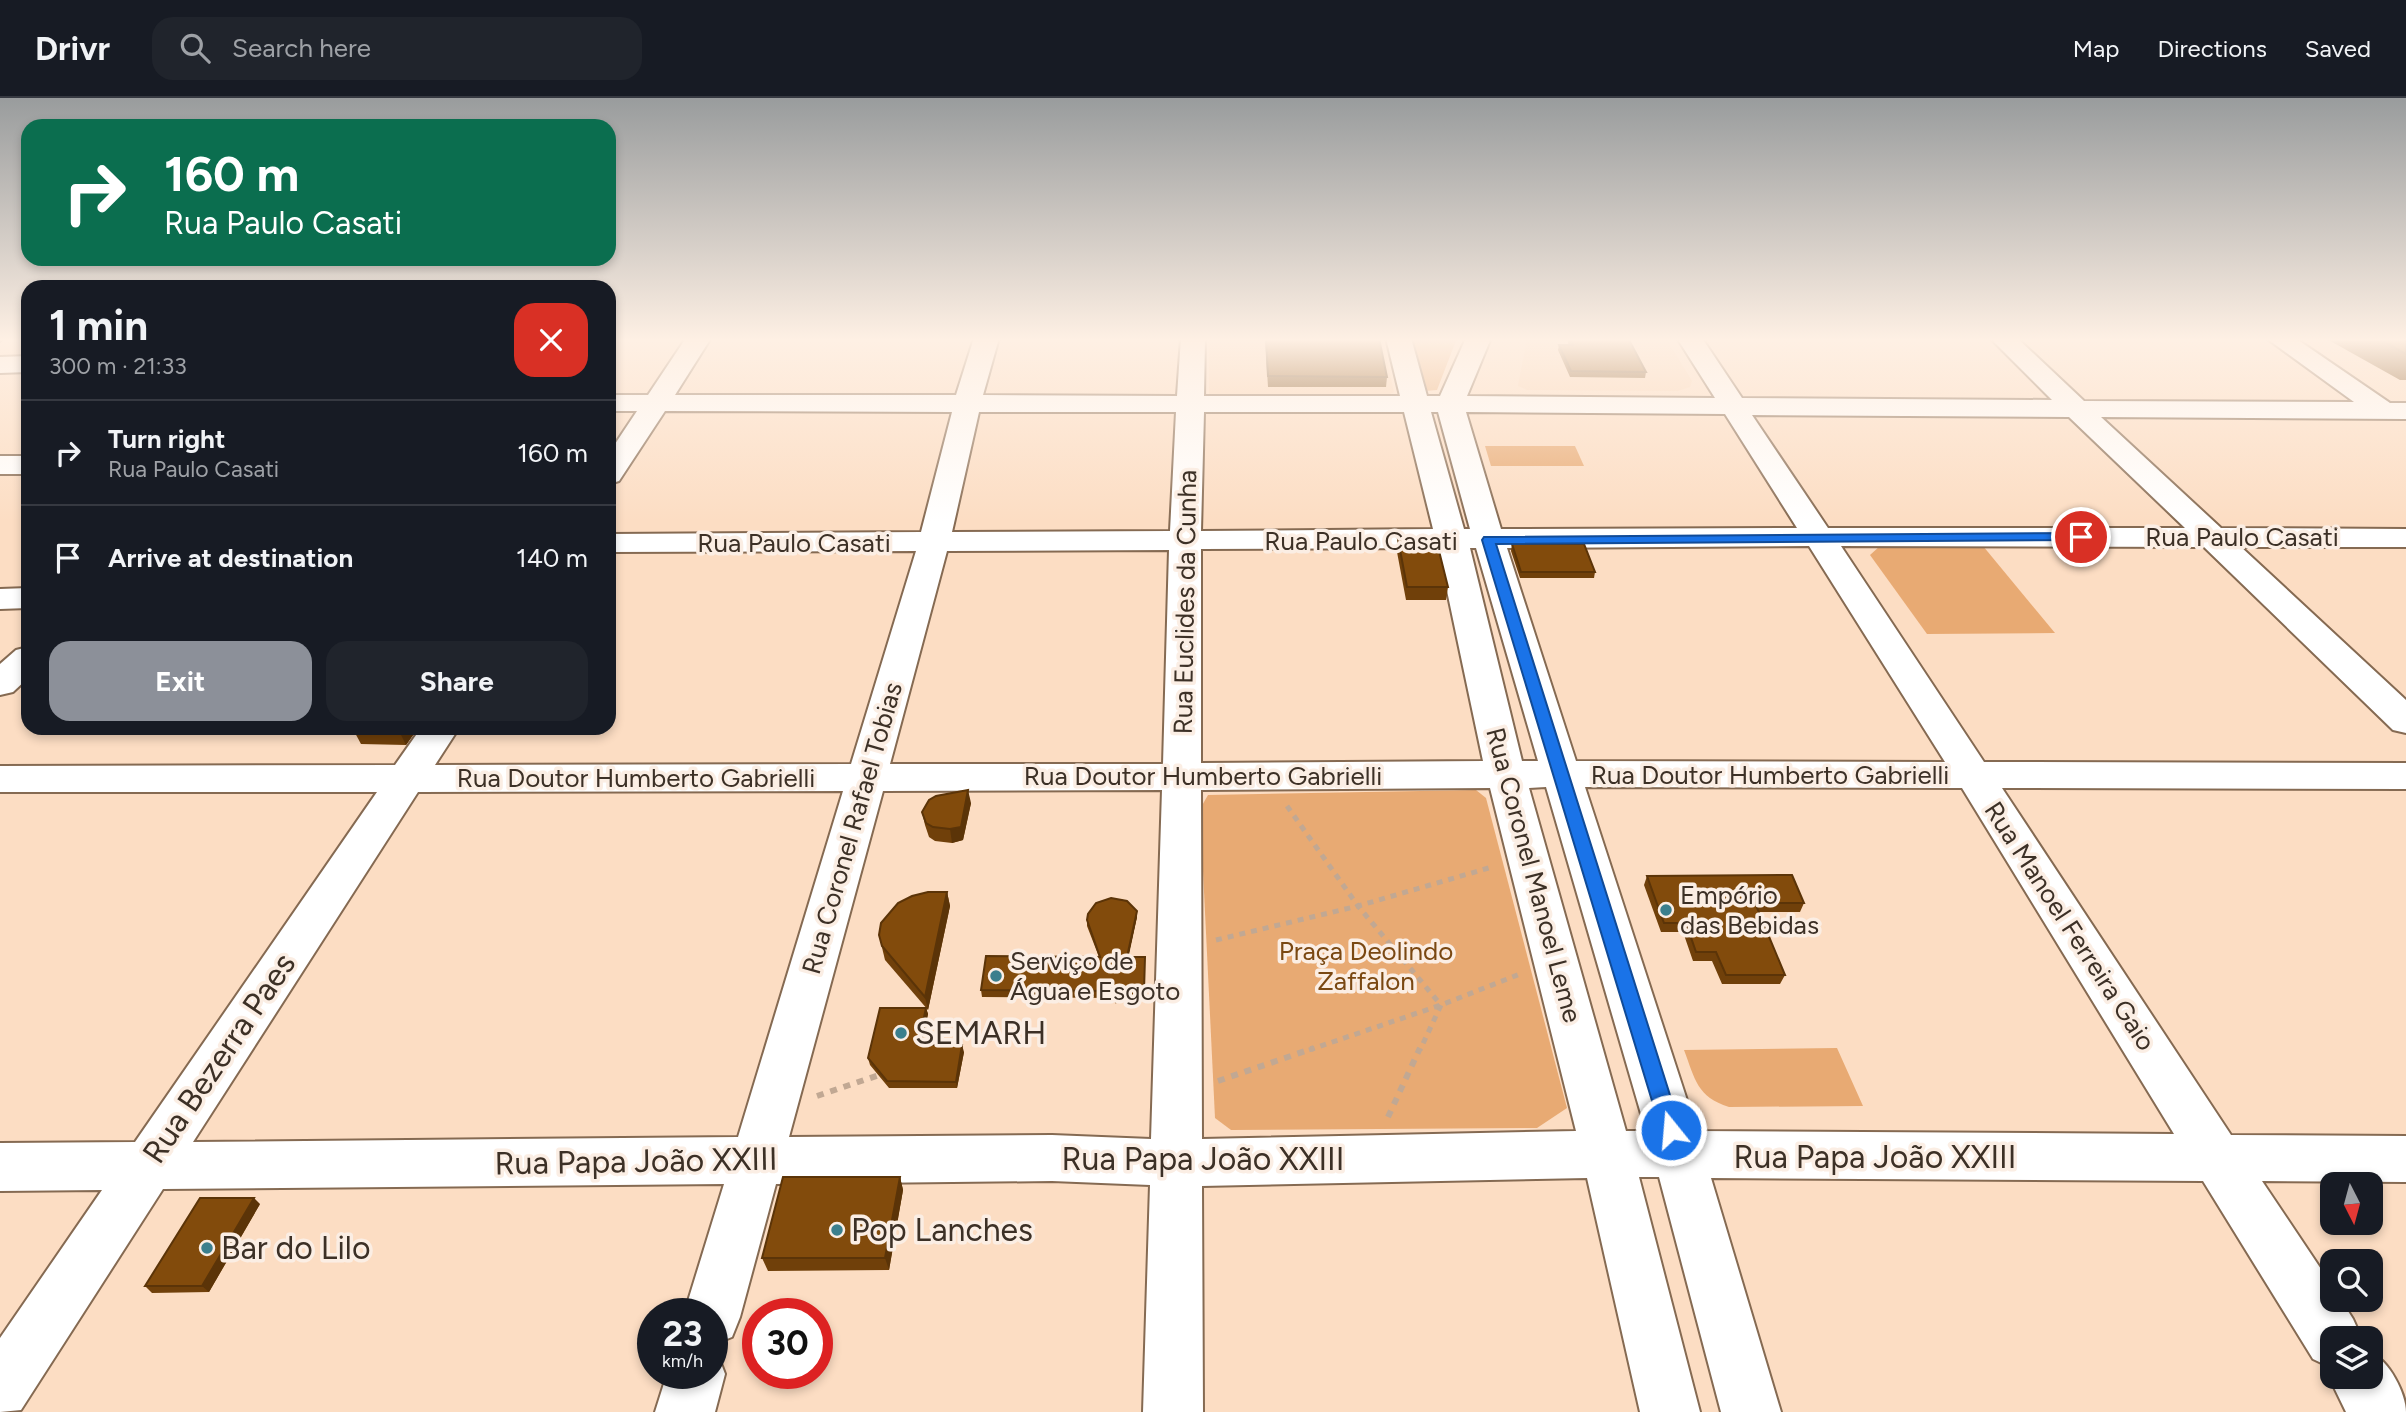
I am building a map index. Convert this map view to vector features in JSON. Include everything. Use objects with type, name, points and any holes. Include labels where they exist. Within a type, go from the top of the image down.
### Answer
[{"type":"street","points":[[616,464],[659,399]]},
{"type":"street","name":"Rua Coronel Rafael Tobias","points":[[717,1298],[933,542],[968,399]]},
{"type":"street","name":"Rua Euclides da Cunha","points":[[1173,1412],[1185,542],[1190,399]]},
{"type":"street","name":"Rua Coronel Manoel Leme","points":[[1430,399],[1470,540],[1560,774],[1679,1156],[1751,1412]]},
{"type":"street","points":[[1432,404],[1435,399]]},
{"type":"street","name":"Rua Manoel Ferreira Gaio","points":[[1728,399],[1973,775],[2325,1326]]},
{"type":"street","points":[[2067,399],[2406,721]]},
{"type":"street","points":[[2376,399],[2395,411]]},
{"type":"street","points":[[616,403],[1432,404],[2395,411]]},
{"type":"street","points":[[0,466],[21,465]]},
{"type":"street","name":"Rua Paulo Casati","points":[[616,543],[1818,537],[2406,538]]},
{"type":"street","name":"Rua Coronel Manoel Leme","points":[[1470,540],[1506,775],[1607,1154],[1670,1412]]},
{"type":"street","points":[[0,599],[21,598]]},
{"type":"street","points":[[0,684],[21,664]]},
{"type":"street","name":"Rua Bezerra Paes","points":[[0,1389],[435,735]]},
{"type":"street","name":"Rua Doutor Humberto Gabrielli","points":[[0,779],[1181,778],[1560,774],[2406,776]]},
{"type":"street","name":"Rua Papa João XXIII","points":[[0,1167],[1052,1158],[1178,1163],[1607,1154],[2219,1160],[2406,1159]]},
{"type":"street","points":[[685,1412],[692,1389]]},
{"type":"street","points":[[2366,1389],[2380,1412]]},
{"type":"path","points":[[1286,805],[1358,906],[1441,1005]]},
{"type":"path","points":[[1207,942],[1358,906],[1503,864]]},
{"type":"path","points":[[1213,1082],[1441,1005],[1530,970]]},
{"type":"path","points":[[1382,1129],[1441,1005]]},
{"type":"path","points":[[808,1099],[879,1075]]},
{"type":"green space","points":[[1485,446],[1575,446],[1584,466],[1491,466]]},
{"type":"green space","points":[[1880,546],[1983,546],[2055,633],[1927,634],[1870,555]]},
{"type":"green space","name":"Praça Deolindo Zaffalon","points":[[1476,790],[1486,798],[1567,1108],[1537,1128],[1231,1130],[1215,1118],[1200,809],[1208,795]]},
{"type":"green space","points":[[1837,1048],[1863,1106],[1729,1107],[1710,1098],[1699,1086],[1684,1050]]},
{"type":"building","points":[[1398,539],[1426,540],[1438,547],[1448,587],[1407,587]]},
{"type":"building","points":[[1512,544],[1584,544],[1595,572],[1521,572]]},
{"type":"building","points":[[968,790],[961,827],[950,829],[933,827],[926,823],[922,812],[929,800],[936,796]]},
{"type":"building","points":[[1792,875],[1804,903],[1755,903],[1785,975],[1726,975],[1716,952],[1696,952],[1686,923],[1664,923],[1647,876]]},
{"type":"building","points":[[928,892],[947,892],[925,997],[882,946],[879,935],[881,923],[898,903]]},
{"type":"building","points":[[1111,898],[1127,901],[1137,911],[1127,957],[1145,957],[1144,991],[1117,991],[1115,997],[1113,991],[981,990],[986,956],[1100,957],[1087,920],[1088,914],[1096,903]]},
{"type":"building","name":"SEMARH","points":[[880,1008],[926,1008],[918,1045],[962,1045],[956,1082],[887,1081],[868,1058]]},
{"type":"building","name":"Pop Lanches","points":[[783,1177],[900,1177],[885,1258],[762,1258]]},
{"type":"building","name":"Bar do Lilo","points":[[200,1198],[254,1198],[202,1286],[145,1286]]},
{"type":"place","name":"Empório das Bebidas","points":[[1666,910]]},
{"type":"place","name":"Serviço de Água e Esgoto","points":[[996,976]]},
{"type":"place","name":"SEMARH","points":[[901,1033]]},
{"type":"place","name":"Pop Lanches","points":[[837,1230]]},
{"type":"place","name":"Bar do Lilo","points":[[207,1248]]},
{"type":"route","points":[[1671,1130],[1489,540],[2081,537]]}]
